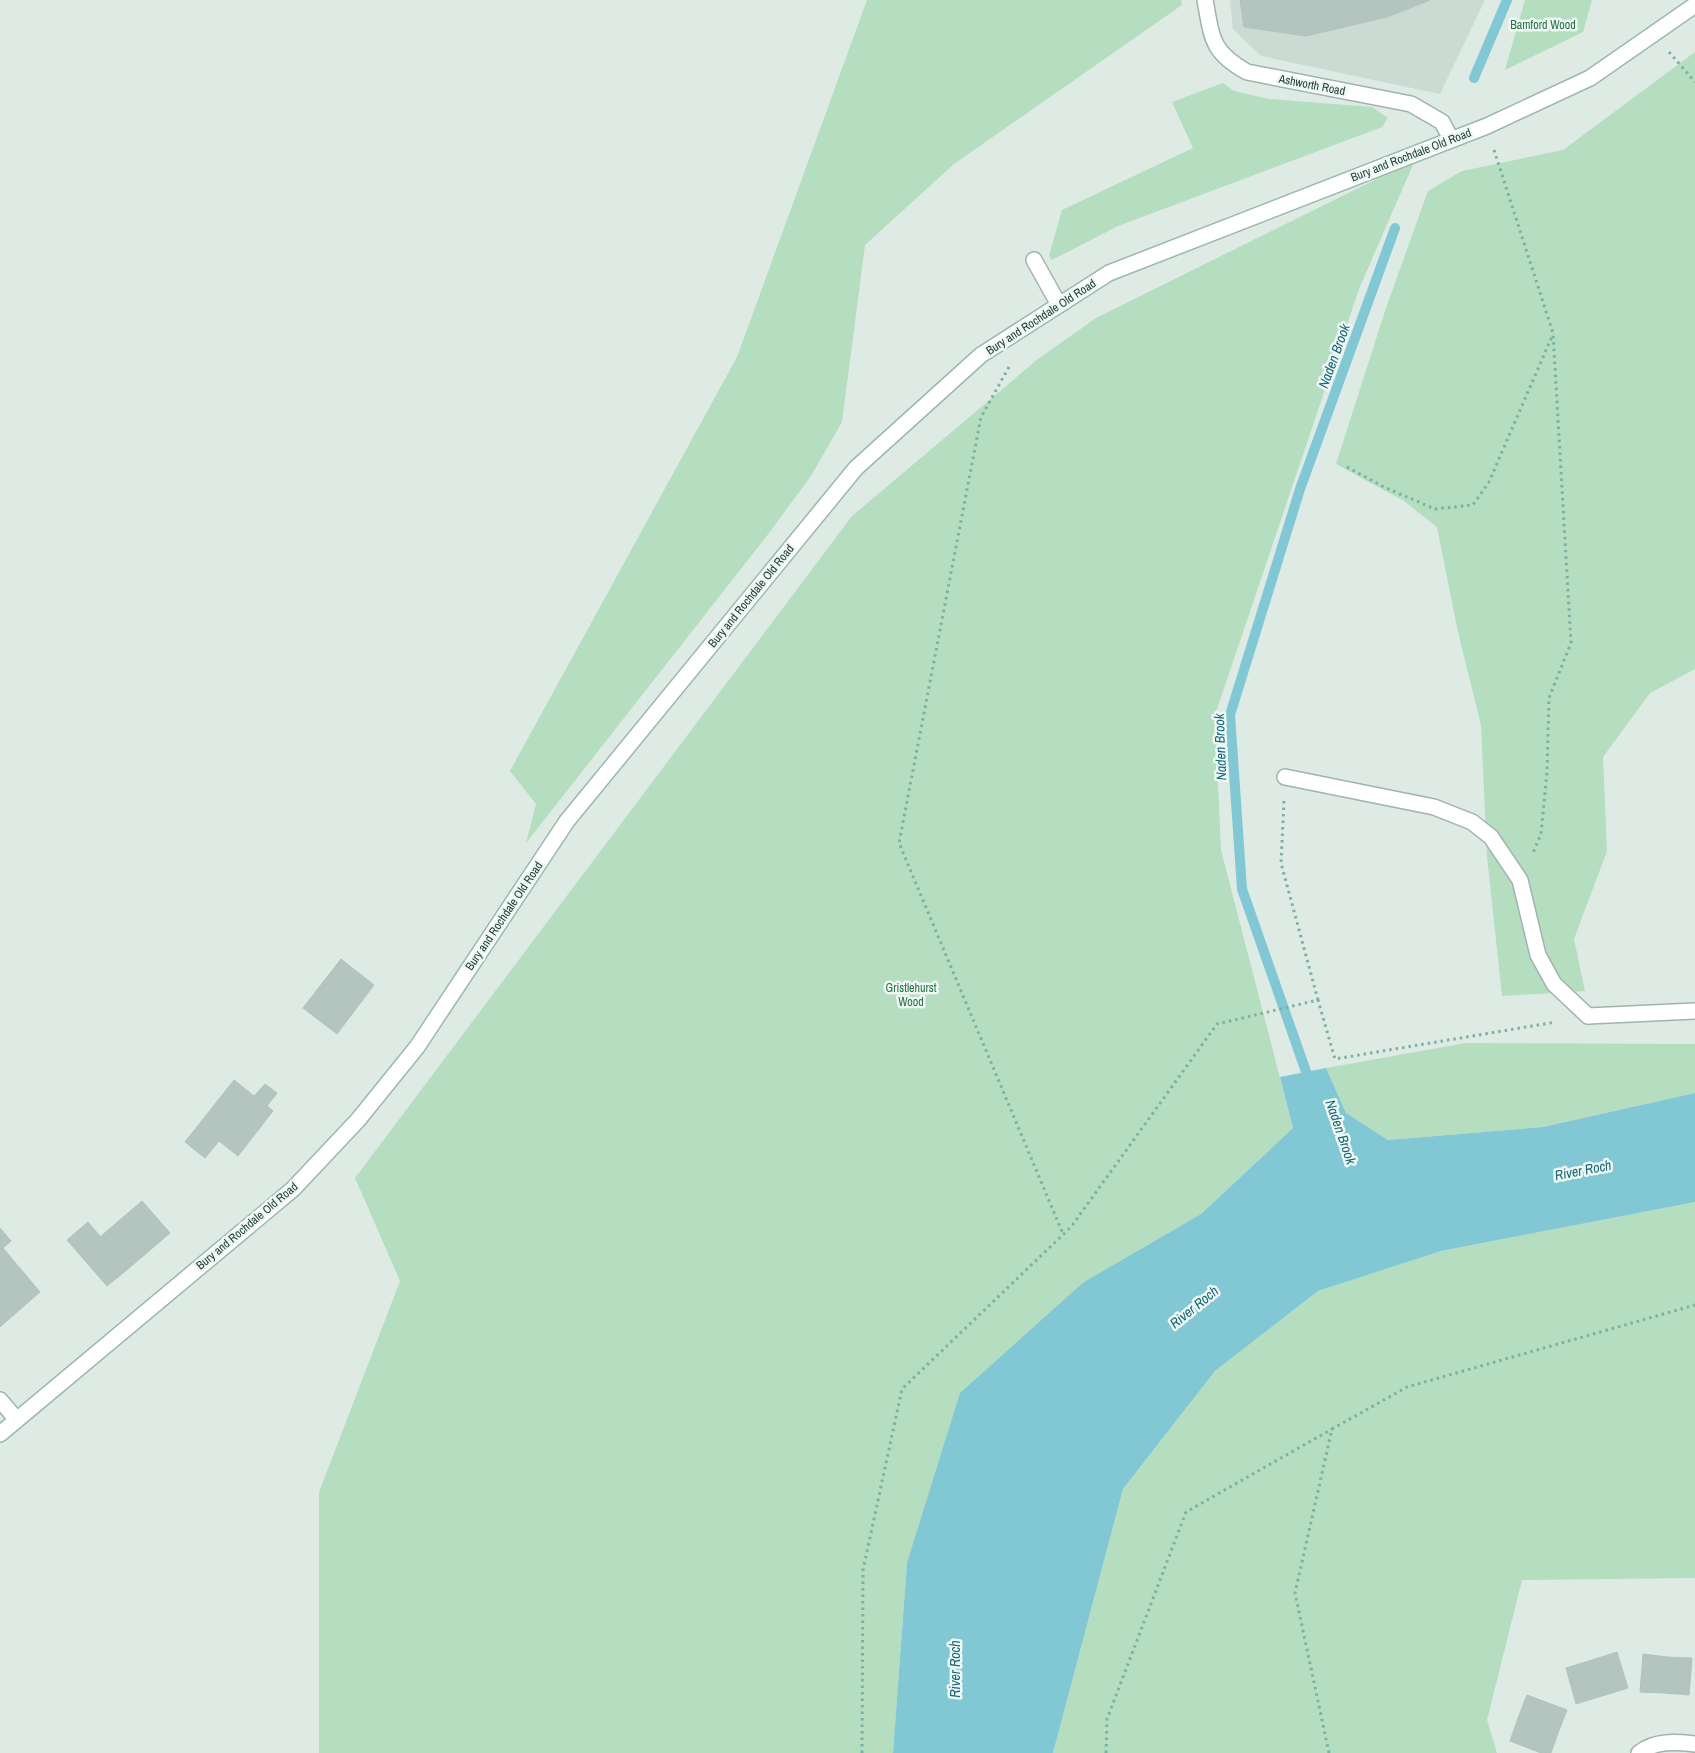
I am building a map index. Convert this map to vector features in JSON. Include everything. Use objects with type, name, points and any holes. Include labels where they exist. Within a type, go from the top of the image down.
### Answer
[{"type":"main road","name":"Ashworth Road","points":[[1205,0],[1212,37],[1227,61],[1247,72],[1411,104],[1442,122],[1451,139]]},
{"type":"main road","name":"Bury and Rochdale Old Road","points":[[0,1434],[293,1189],[358,1120],[417,1047],[568,822],[856,468],[981,355],[1109,273],[1487,126],[1590,78],[1695,5]]},
{"type":"main road","points":[[1034,260],[1059,306]]},
{"type":"main road","points":[[1285,777],[1434,807],[1472,822],[1491,837],[1520,880],[1538,955],[1554,984],[1588,1016],[1695,1011]]},
{"type":"main road","points":[[0,1400],[17,1420]]},
{"type":"main road","points":[[1640,1753],[1650,1746],[1671,1742],[1695,1744]]},
{"type":"path","points":[[1653,34],[1695,82]]},
{"type":"path","points":[[1487,126],[1553,333],[1571,643],[1549,698],[1547,772],[1541,834],[1520,880]]},
{"type":"path","points":[[1347,467],[1384,487],[1435,509],[1473,505],[1489,482],[1553,333]]},
{"type":"path","points":[[1014,360],[981,417],[899,843],[1063,1234]]},
{"type":"path","points":[[1285,777],[1281,863],[1335,1059],[1588,1016]]},
{"type":"path","points":[[862,1753],[863,1570],[902,1389],[1070,1227],[1217,1024],[1318,1000]]},
{"type":"path","points":[[1106,1753],[1107,1719],[1186,1512],[1407,1387],[1695,1305]]},
{"type":"path","points":[[1329,1753],[1295,1592],[1332,1429]]},
{"type":"shaded area","points":[[1230,0],[1485,0],[1440,94],[1261,56],[1233,29]]},
{"type":"green space","points":[[867,0],[1181,0],[1182,5],[954,164],[865,245],[842,422],[811,476],[766,537],[526,843],[536,804],[510,771],[737,357]]},
{"type":"green space","name":"Bamford Wood","points":[[1525,0],[1592,0],[1583,32],[1505,70]]},
{"type":"green space","points":[[1695,52],[1695,669],[1650,693],[1603,757],[1607,851],[1574,939],[1585,991],[1502,996],[1487,857],[1481,725],[1458,632],[1437,527],[1404,501],[1336,464],[1386,308],[1428,191],[1462,171],[1563,150]]},
{"type":"green space","points":[[1223,83],[1234,91],[1269,99],[1372,107],[1388,118],[1382,127],[1118,226],[1052,260],[1049,256],[1062,210],[1193,148],[1172,102]]},
{"type":"green space","name":"Gristlehurst Wood","points":[[1415,160],[1359,289],[1215,715],[1221,850],[1293,1128],[1201,1214],[1084,1282],[907,1563],[893,1753],[319,1753],[319,1492],[400,1281],[355,1178],[852,516],[1038,359],[1096,318]]},
{"type":"green space","points":[[1466,1043],[1695,1044],[1695,1093],[1543,1127],[1388,1140],[1346,1113],[1326,1068]]},
{"type":"green space","points":[[1695,1202],[1695,1578],[1522,1580],[1487,1720],[1497,1753],[1053,1753],[1123,1489],[1215,1371],[1318,1291],[1441,1251]]},
{"type":"water","name":"River Roch","points":[[1326,1068],[1346,1113],[1388,1140],[1543,1127],[1695,1093],[1695,1202],[1441,1251],[1318,1291],[1215,1371],[1123,1489],[1053,1753],[893,1753],[907,1563],[960,1393],[1084,1282],[1201,1214],[1293,1128],[1280,1077]]},
{"type":"building","points":[[1240,0],[1430,0],[1387,17],[1306,36],[1244,27]]},
{"type":"building","points":[[341,959],[374,985],[337,1034],[303,1008]]},
{"type":"building","points":[[234,1080],[254,1096],[265,1084],[277,1093],[267,1106],[273,1111],[238,1156],[219,1141],[205,1158],[185,1142]]},
{"type":"building","points":[[142,1201],[170,1233],[149,1251],[121,1219]]},
{"type":"building","points":[[121,1219],[149,1251],[128,1269],[100,1237]]},
{"type":"building","points":[[88,1222],[128,1269],[107,1286],[67,1240]]},
{"type":"building","points":[[0,1228],[11,1241],[3,1248],[40,1292],[0,1327]]},
{"type":"building","points":[[1617,1652],[1628,1688],[1602,1696],[1592,1660]]},
{"type":"building","points":[[1643,1654],[1667,1657],[1664,1693],[1640,1692]]},
{"type":"building","points":[[1667,1657],[1692,1658],[1689,1695],[1664,1693]]},
{"type":"building","points":[[1592,1660],[1602,1696],[1576,1704],[1566,1668]]},
{"type":"building","points":[[1527,1695],[1567,1710],[1558,1733],[1518,1718]]},
{"type":"building","points":[[1518,1718],[1558,1733],[1551,1753],[1541,1753],[1510,1741]]},
{"type":"waterway","name":"Naden Brook","points":[[1474,78],[1507,0]]},
{"type":"waterway","name":"Naden Brook","points":[[1310,1083],[1242,889],[1230,715],[1300,489],[1395,228]]}]
